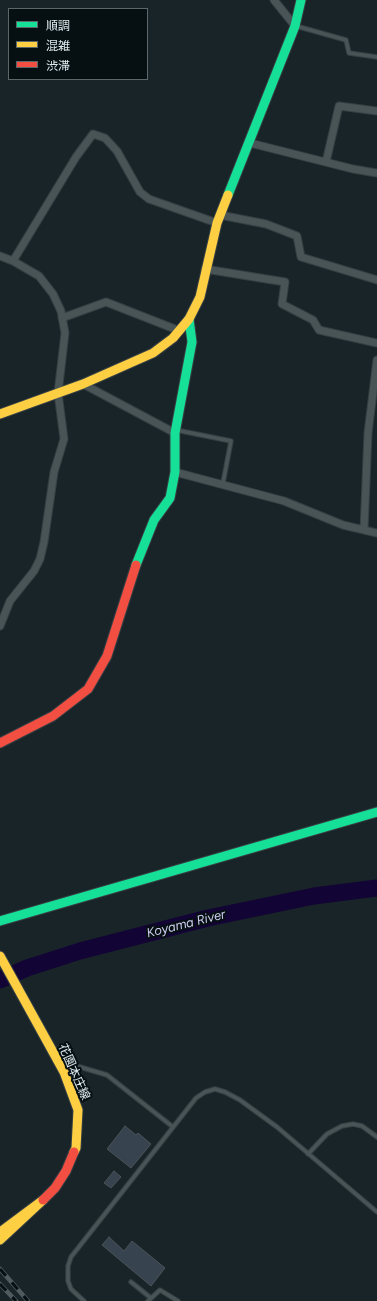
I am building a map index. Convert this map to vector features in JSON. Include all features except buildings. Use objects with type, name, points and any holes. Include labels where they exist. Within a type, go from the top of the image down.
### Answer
[{"type":"street","points":[[274,0],[295,26]]},
{"type":"street","points":[[0,414],[83,384],[153,353],[173,338],[189,319],[200,296],[205,269],[219,219],[295,26],[301,0]]},
{"type":"street","points":[[326,162],[340,106],[377,111]]},
{"type":"street","points":[[13,261],[76,157],[93,134],[105,138],[117,151],[140,192],[149,199],[219,219],[266,224],[297,236],[301,257],[377,280]]},
{"type":"street","points":[[250,142],[326,162],[377,173]]},
{"type":"street","points":[[0,256],[13,261],[38,276],[53,294],[62,318],[65,333],[58,393],[64,439],[54,472],[44,542],[40,558],[34,571],[10,601],[0,626]]},
{"type":"street","points":[[205,269],[285,282],[282,304],[313,320],[319,330],[377,343]]},
{"type":"street","points":[[62,318],[106,302],[180,331]]},
{"type":"street","points":[[0,743],[53,716],[88,689],[107,656],[133,572],[154,520],[170,498],[175,472],[175,432],[183,383],[192,342],[189,319]]},
{"type":"street","points":[[364,530],[368,433],[377,360]]},
{"type":"street","points":[[83,384],[175,432]]},
{"type":"street","points":[[175,472],[223,483],[284,501],[331,521],[377,533]]},
{"type":"street","points":[[0,921],[377,812]]},
{"type":"street","name":"花園本庄線","points":[[0,956],[64,1072],[78,1110],[76,1148],[66,1171],[55,1188],[0,1240]]},
{"type":"street","name":"花園本庄線","points":[[0,1232],[43,1200]]},
{"type":"lane","points":[[295,26],[346,40],[349,53],[377,57]]},
{"type":"lane","points":[[175,432],[231,442],[223,483]]},
{"type":"lane","points":[[64,1072],[80,1067],[107,1075],[173,1127]]},
{"type":"lane","points":[[84,1301],[71,1289],[68,1281],[68,1266],[71,1257],[196,1098],[205,1092],[215,1090],[225,1092],[240,1100],[277,1127],[377,1212]]},
{"type":"lane","points":[[308,1154],[327,1134],[342,1126],[353,1124],[362,1126],[377,1137]]},
{"type":"lane","points":[[131,1282],[150,1300],[160,1290],[178,1301]]},
{"type":"waterway","name":"Koyama River","points":[[0,980],[27,968],[80,951],[208,918],[314,896],[377,888]]},
{"type":"railway","points":[[0,1269],[28,1301]]},
{"type":"railway","points":[[0,1284],[16,1301]]},
{"type":"traffic: fast","points":[[228,195],[295,26],[301,0]]},
{"type":"traffic: fast","points":[[136,565],[154,520],[170,498],[175,472],[175,433],[192,342],[189,319]]},
{"type":"traffic: fast","points":[[0,921],[377,812]]},
{"type":"traffic: slow","points":[[0,414],[83,384],[153,353],[173,338],[189,319],[200,297],[217,223],[228,195]]},
{"type":"traffic: slow","points":[[0,956],[64,1072],[78,1110],[76,1148],[74,1152]]},
{"type":"traffic: slow","points":[[0,1232],[43,1200],[0,1240]]},
{"type":"traffic: jam","points":[[0,743],[53,716],[88,689],[107,656],[136,565]]},
{"type":"traffic: jam","points":[[43,1200],[55,1188],[66,1171],[74,1152]]}]
